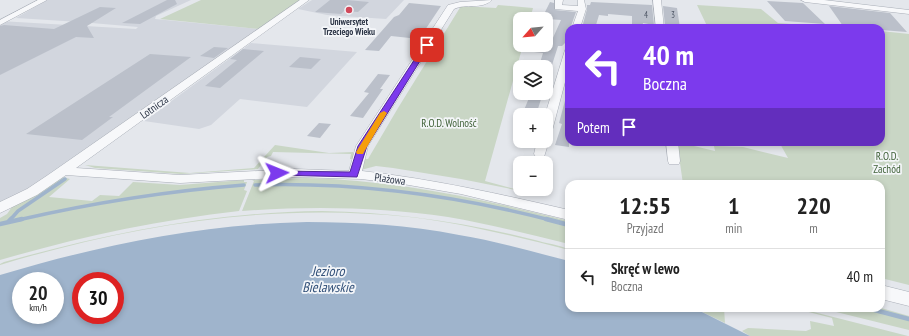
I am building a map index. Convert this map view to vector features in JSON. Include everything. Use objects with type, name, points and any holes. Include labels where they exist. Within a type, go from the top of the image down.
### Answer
[{"type":"street","name":"Lotnicza","points":[[0,208],[32,192],[64,171],[305,0]]},
{"type":"street","points":[[354,175],[362,146],[451,7],[463,1],[482,3],[488,0]]},
{"type":"street","points":[[559,0],[558,7],[582,9]]},
{"type":"street","points":[[577,24],[582,9],[580,0]]},
{"type":"street","points":[[657,0],[660,24]]},
{"type":"street","points":[[805,0],[849,2],[909,12]]},
{"type":"street","points":[[0,22],[41,1]]},
{"type":"street","points":[[553,108],[565,64]]},
{"type":"street","points":[[672,146],[674,161]]},
{"type":"street","points":[[540,154],[541,148]]},
{"type":"street","name":"Plażowa","points":[[64,171],[177,179],[281,173],[354,175],[399,180],[461,190],[565,214]]},
{"type":"street","points":[[885,293],[909,299]]},
{"type":"shaded area","points":[[47,0],[191,0],[156,16],[155,19],[259,29],[33,187],[0,202],[0,21],[136,29],[138,27],[16,18]]},
{"type":"shaded area","name":"Uniwersytet Trzeciego Wieku","points":[[312,0],[404,0],[386,19],[327,15],[298,9]]},
{"type":"shaded area","points":[[251,43],[357,52],[307,107],[240,99],[211,125],[199,129],[144,121]]},
{"type":"green space","points":[[201,0],[301,0],[259,29],[160,19]]},
{"type":"green space","name":"R.O.D. Wolność","points":[[498,5],[533,8],[532,12],[513,12],[513,52],[521,52],[519,60],[513,60],[513,81],[485,181],[513,189],[393,168],[376,166],[361,170],[363,159],[368,159],[461,6],[496,8]]},
{"type":"green space","points":[[697,5],[761,9],[778,23],[791,24],[706,24]]},
{"type":"green space","name":"R.O.D. Zachód","points":[[885,31],[909,34],[909,285],[885,279],[885,180],[682,180],[678,146],[694,146],[715,151],[714,146],[743,147],[788,158],[781,146],[885,146]]},
{"type":"green space","points":[[275,145],[329,153],[353,152],[353,159],[350,159],[351,154],[273,152],[258,169],[181,174],[95,168],[85,165],[190,173],[254,168]]},
{"type":"green space","points":[[63,177],[70,179],[49,197],[92,201],[100,195],[119,196],[133,182],[180,185],[244,180],[244,182],[247,182],[244,190],[247,191],[239,211],[179,219],[119,230],[0,260],[0,218],[7,214],[12,207]]},
{"type":"green space","points":[[306,178],[373,182],[471,198],[565,220],[565,243],[448,217],[397,211],[345,208],[294,208],[242,211],[254,181],[252,180]]},
{"type":"green space","points":[[322,211],[375,213],[429,219],[482,228],[558,245],[565,248],[565,249],[489,231],[409,217],[357,213],[306,213],[254,215],[202,220],[151,228],[50,251],[0,265],[4,262],[122,233],[161,226],[201,220],[281,212]]},
{"type":"green space","points":[[885,309],[909,316],[909,330],[836,312],[885,312]]},
{"type":"green space","points":[[702,312],[724,312],[725,323]]},
{"type":"green space","points":[[809,312],[814,312],[908,336],[750,336],[742,331],[748,328],[806,331],[811,329],[810,321],[834,326],[832,318]]},
{"type":"water","name":"Jezioro Bielawskie","points":[[326,222],[364,223],[421,229],[473,237],[565,260],[565,312],[702,312],[750,336],[0,336],[0,275],[76,254],[152,238],[191,232],[268,224]]},
{"type":"building","points":[[167,0],[175,0],[177,4],[140,24],[122,23]]},
{"type":"building","points":[[330,0],[369,2],[358,12],[344,11],[341,14],[315,12]]},
{"type":"building","points":[[767,1],[803,3],[825,24],[785,21]]},
{"type":"building","points":[[550,2],[554,3],[555,10],[576,12],[572,24],[565,24],[565,43],[562,46],[558,46],[553,62],[553,60],[541,60],[543,53],[534,52],[553,52],[553,38],[561,20],[553,19],[553,12],[545,12]]},
{"type":"building","points":[[591,2],[652,5],[654,24],[632,24],[632,16],[608,14],[608,16],[599,15],[596,24],[583,24],[587,5],[590,5]]},
{"type":"building","points":[[409,3],[441,6],[419,39],[391,36],[379,51],[365,50],[394,17],[399,15]]},
{"type":"building","points":[[663,6],[677,8],[679,24],[665,24]]},
{"type":"building","points":[[829,6],[890,13],[907,32],[885,30],[885,24],[842,24]]},
{"type":"building","points":[[100,7],[116,8],[87,26],[94,38],[76,37],[0,75],[0,26],[4,25],[54,29]]},
{"type":"building","points":[[214,47],[228,48],[214,58],[200,56]]},
{"type":"building","points":[[243,49],[264,51],[220,88],[205,86],[237,60],[230,59]]},
{"type":"building","points":[[150,54],[191,57],[109,117],[113,117],[82,140],[26,134]]},
{"type":"building","points":[[300,57],[321,59],[311,69],[289,67]]},
{"type":"building","points":[[378,74],[390,75],[380,89],[383,89],[363,118],[350,116],[369,93],[364,92]]},
{"type":"building","points":[[528,100],[541,100],[538,108],[525,108]]},
{"type":"building","points":[[565,101],[565,146],[569,147],[555,145],[562,124],[559,123]]},
{"type":"building","points":[[319,123],[331,124],[320,138],[307,136]]},
{"type":"waterway","points":[[10,220],[18,211],[65,179]]},
{"type":"waterway","points":[[18,220],[130,198],[244,185]]},
{"type":"waterway","points":[[255,185],[330,186],[404,192],[440,197],[514,211],[546,219]]},
{"type":"waterway","points":[[0,224],[22,219]]},
{"type":"waterway","points":[[546,219],[550,220]]},
{"type":"waterway","points":[[546,219],[565,224]]},
{"type":"waterway","points":[[882,312],[909,319]]},
{"type":"slow traffic","points":[[360,152],[362,146],[384,113]]},
{"type":"place","name":"Uniwersytet Trzeciego Wieku","points":[[349,10]]},
{"type":"route","points":[[277,173],[330,173],[354,175],[362,146],[427,45]]}]
